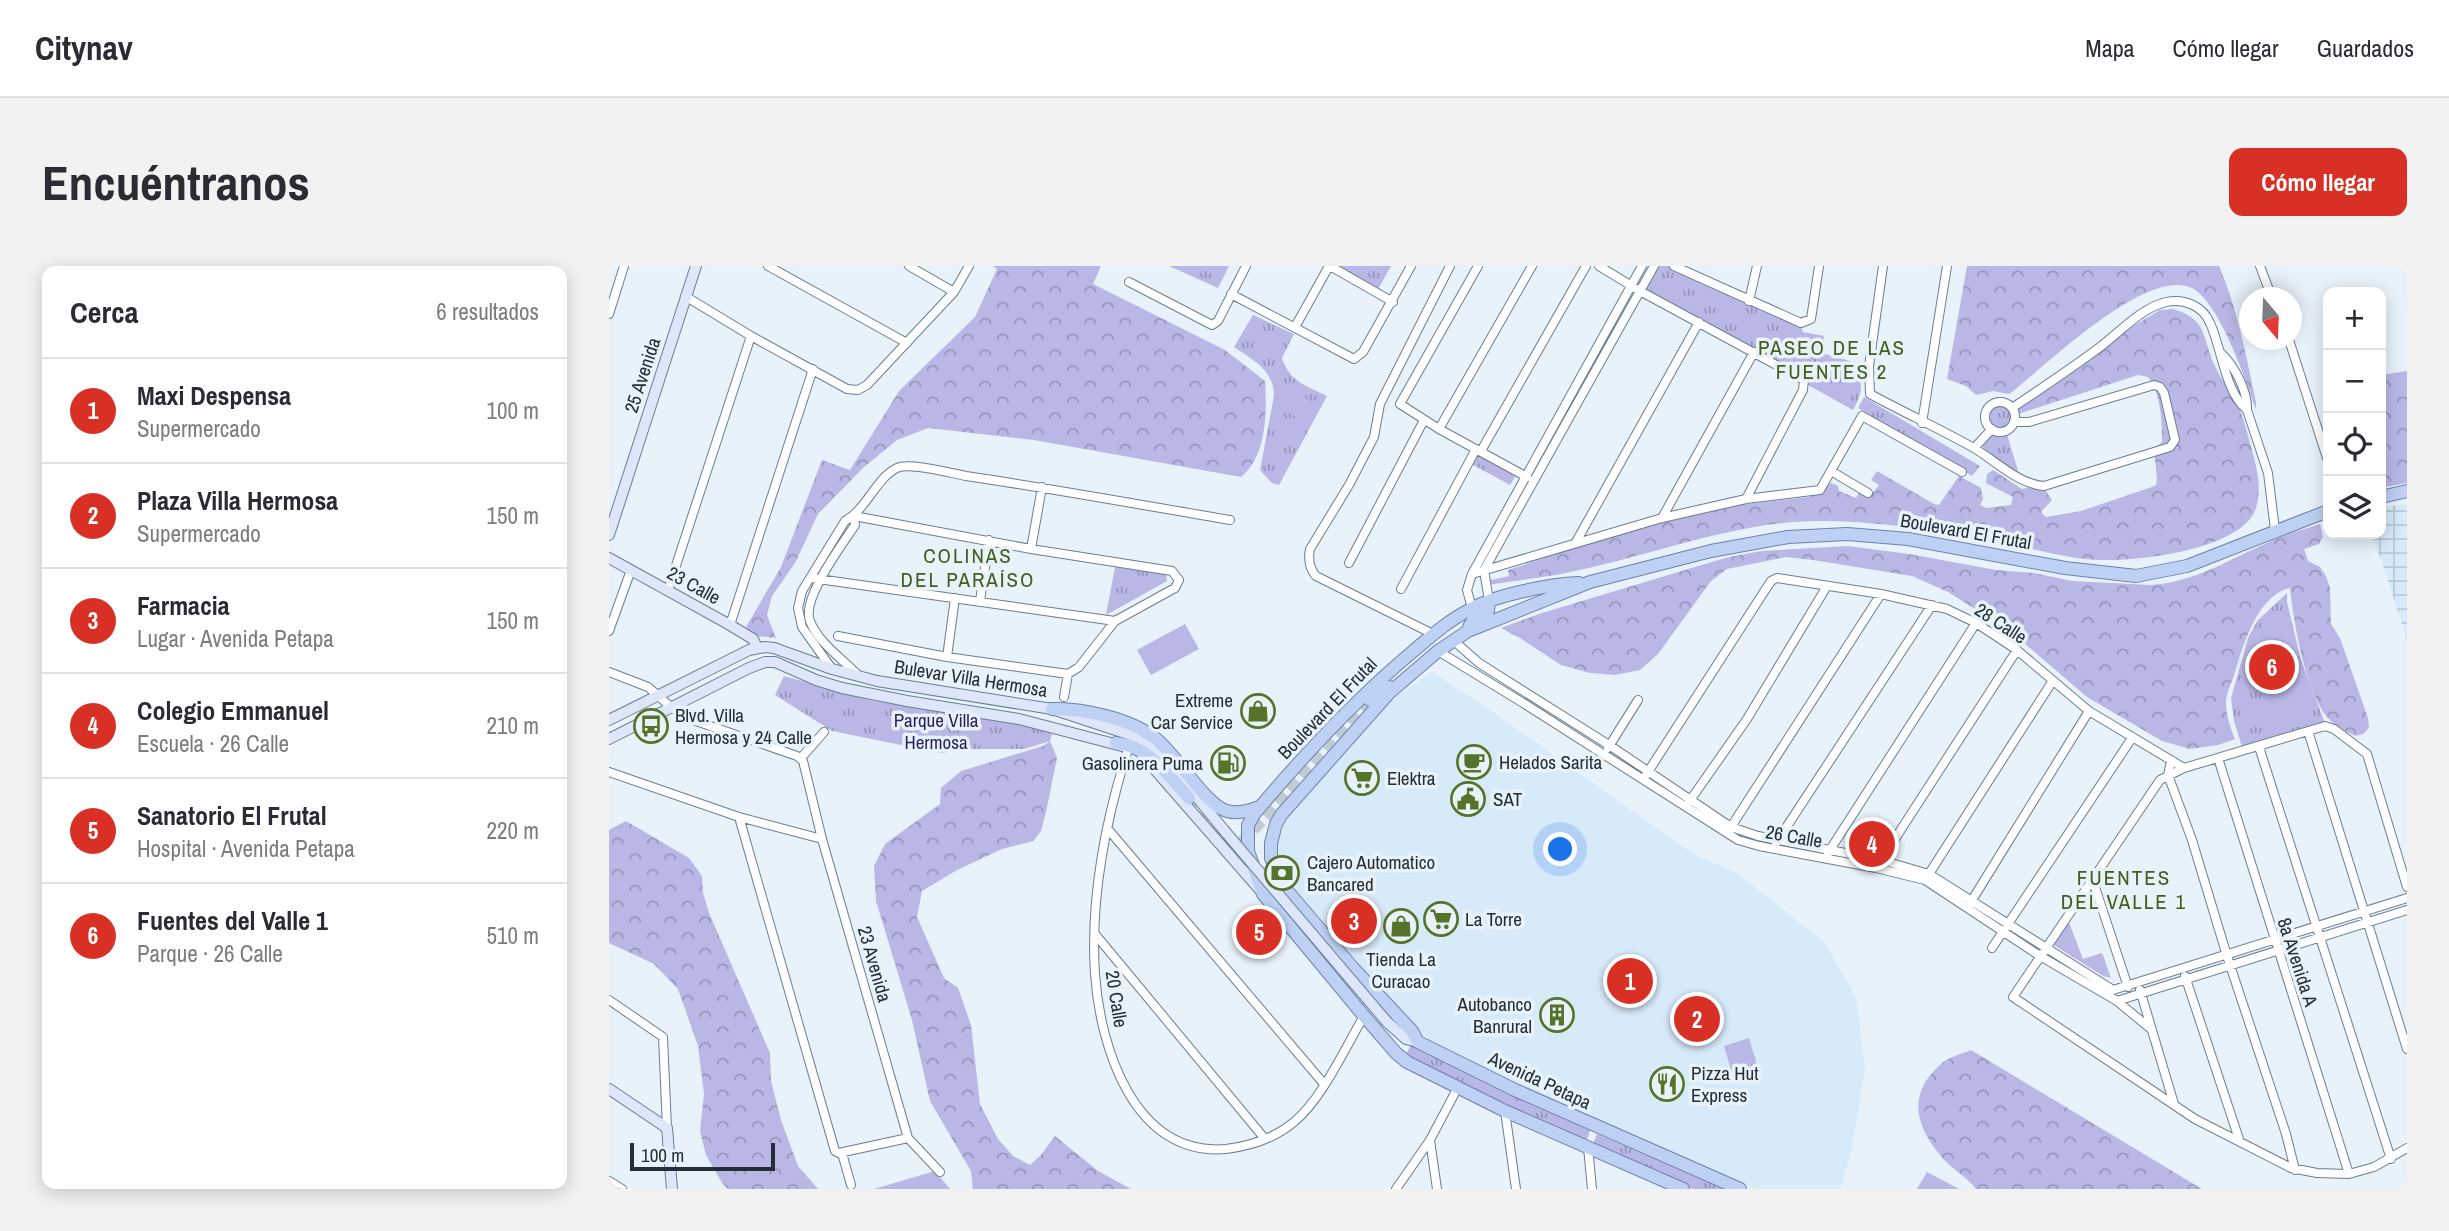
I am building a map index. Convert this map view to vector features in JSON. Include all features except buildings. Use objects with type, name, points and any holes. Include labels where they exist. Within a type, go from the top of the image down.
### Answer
[{"type":"main road","name":"25 Avenida","points":[[609,535],[696,266]]},
{"type":"main road","points":[[2386,496],[2407,491]]},
{"type":"main road","name":"Boulevard El Frutal","points":[[1273,832],[1281,815],[1313,777],[1407,676],[1438,651],[1468,631],[1590,582],[1756,541],[1819,534],[1908,539],[2074,570],[2145,575],[2187,566],[2323,514]]},
{"type":"main road","name":"23 Calle","points":[[609,558],[730,625],[753,639],[757,648]]},
{"type":"main road","name":"Boulevard El Frutal","points":[[1248,825],[1259,807],[1369,688],[1433,634],[1472,608],[1489,601],[1557,585],[1590,582]]},
{"type":"main road","points":[[1468,631],[1470,624],[1488,611],[1489,601]]},
{"type":"main road","points":[[609,720],[757,648]]},
{"type":"main road","name":"Bulevar Villa Hermosa","points":[[757,648],[774,648],[859,676],[1055,710],[1131,734],[1163,756],[1387,1022],[1406,1039],[1418,1042]]},
{"type":"main road","name":"Bulevar Villa Hermosa","points":[[609,738],[748,668],[770,661],[842,688],[907,702],[1019,719],[1116,743],[1150,764],[1263,894]]},
{"type":"main road","points":[[1370,700],[1407,676]]},
{"type":"main road","points":[[1055,710],[1065,708],[1097,715],[1141,729],[1170,751],[1209,799],[1220,808],[1236,812],[1259,807]]},
{"type":"main road","points":[[1116,743],[1129,744],[1146,753],[1189,798]]},
{"type":"main road","points":[[1248,825],[1250,832],[1256,837],[1273,832],[1271,850],[1274,868],[1263,869],[1256,877]]},
{"type":"main road","points":[[1248,825],[1248,851],[1263,894],[1364,1016],[1406,1062],[1457,1089],[1683,1189]]},
{"type":"main road","name":"Avenida Petapa","points":[[1274,868],[1283,886],[1353,968],[1412,1031],[1418,1042],[1436,1053],[1596,1127],[1740,1189]]},
{"type":"main road","points":[[609,1090],[667,1128],[672,1189]]},
{"type":"main road","points":[[1588,1147],[1596,1127]]},
{"type":"street","points":[[609,314],[624,266]]},
{"type":"street","points":[[768,266],[907,343]]},
{"type":"street","points":[[909,266],[954,292]]},
{"type":"street","points":[[685,296],[847,389],[858,390],[867,384],[954,292],[968,266]]},
{"type":"street","points":[[1129,282],[1212,325],[1218,321],[1246,266]]},
{"type":"street","points":[[1295,327],[1329,266],[1393,302]]},
{"type":"street","points":[[1231,294],[1354,359],[1363,352],[1411,266]]},
{"type":"street","points":[[1433,634],[1316,576],[1308,557],[1310,549],[1349,485],[1374,437],[1380,404],[1450,266]]},
{"type":"street","points":[[1478,266],[1401,405],[1529,478]]},
{"type":"street","points":[[1439,429],[1532,266]]},
{"type":"street","points":[[1401,590],[1478,450],[1586,266]]},
{"type":"street","points":[[1599,266],[1640,292],[1802,378],[1805,384],[1746,499]]},
{"type":"street","points":[[1489,601],[1484,570],[1529,478],[1642,266]]},
{"type":"street","points":[[1472,608],[1467,590],[1472,574],[1654,266]]},
{"type":"street","points":[[1674,266],[1692,271],[1749,301],[1801,323],[1811,319],[1814,311],[1819,266]]},
{"type":"street","points":[[1749,301],[1757,266]]},
{"type":"street","points":[[1883,266],[1869,366],[1869,392],[1922,423],[1974,448],[2037,486],[2170,447],[2175,440],[2164,393],[2160,387],[2154,385],[2029,422],[2014,422],[2005,431],[1991,429]]},
{"type":"street","points":[[1922,423],[1947,266]]},
{"type":"street","points":[[2260,266],[2268,287]]},
{"type":"street","points":[[2012,408],[2099,348],[2146,311],[2164,302],[2183,302],[2199,309],[2209,320],[2222,354],[2223,366],[2240,404],[2248,410],[2268,473],[2275,530]]},
{"type":"street","points":[[1576,542],[1699,322]]},
{"type":"street","points":[[668,590],[751,336]]},
{"type":"street","points":[[2292,350],[2323,445]]},
{"type":"street","points":[[1662,518],[1754,352]]},
{"type":"street","points":[[730,625],[813,369]]},
{"type":"street","points":[[1991,429],[1985,417],[1991,405],[2005,403],[2012,408],[2014,422]]},
{"type":"street","points":[[1472,574],[1662,518],[1746,499],[1820,490],[1863,416],[1962,472]]},
{"type":"street","points":[[1349,563],[1425,420]]},
{"type":"street","points":[[1974,448],[1991,429]]},
{"type":"street","points":[[832,669],[800,622],[798,603],[801,591],[845,521],[855,516],[890,473],[902,467],[1042,487],[1230,520]]},
{"type":"street","points":[[1831,471],[1868,494]]},
{"type":"street","points":[[1031,549],[1042,487]]},
{"type":"street","points":[[855,516],[1031,549],[1172,571],[1178,576],[1179,584],[1115,621],[1079,667],[1069,674],[1064,697]]},
{"type":"street","points":[[855,516],[855,525],[812,594],[808,606],[809,618],[821,638],[859,676]]},
{"type":"street","points":[[980,601],[989,540]]},
{"type":"street","points":[[609,631],[631,570]]},
{"type":"street","points":[[811,578],[1115,621]]},
{"type":"street","name":"28 Calle","points":[[1645,776],[1771,581],[1777,578],[1932,605],[1976,623],[2017,650],[2089,711],[2184,768]]},
{"type":"street","points":[[1685,807],[1747,719],[1827,586]]},
{"type":"street","points":[[1729,830],[1881,594]]},
{"type":"street","points":[[947,657],[955,598]]},
{"type":"street","points":[[1775,844],[1932,605]]},
{"type":"street","points":[[1827,854],[1976,623]]},
{"type":"street","points":[[838,636],[947,657],[1069,674]]},
{"type":"street","name":"26 Calle","points":[[1453,640],[1479,663],[1609,746],[1685,807],[1729,830],[1775,844],[1879,864],[1927,877],[2117,1002],[2152,1030]]},
{"type":"street","points":[[1879,864],[2017,650]]},
{"type":"street","name":"26 Calle","points":[[1438,651],[1604,754],[1690,799],[1729,830]]},
{"type":"street","points":[[609,672],[659,694],[672,708],[701,724],[799,757],[824,732]]},
{"type":"street","points":[[1927,877],[2052,682]]},
{"type":"street","points":[[1604,754],[1638,700]]},
{"type":"street","points":[[1970,904],[2089,711]]},
{"type":"street","points":[[2407,887],[2365,752],[2331,727],[2308,731],[2184,768],[2161,780],[2013,998],[2195,1119],[2295,1170],[2349,1174],[2391,1159],[2407,1149]]},
{"type":"street","points":[[2308,731],[2407,1049]]},
{"type":"street","points":[[1992,948],[2132,737]]},
{"type":"street","points":[[2259,747],[2391,1159]]},
{"type":"street","name":"20 Calle","points":[[1129,750],[1107,828],[1097,876],[1095,975],[1109,1047],[1121,1078],[1142,1113],[1170,1137],[1188,1147],[1214,1150],[1240,1147],[1265,1139],[1283,1131],[1312,1104],[1364,1016]]},
{"type":"street","name":"23 Avenida","points":[[799,757],[806,768],[823,839],[908,1138],[940,1172]]},
{"type":"street","name":"8a Avenida A","points":[[2218,758],[2349,1174]]},
{"type":"street","points":[[2171,761],[2168,775],[2192,840],[2295,1170]]},
{"type":"street","points":[[609,772],[739,817],[823,839]]},
{"type":"street","points":[[739,817],[838,1152],[851,1185]]},
{"type":"street","points":[[1107,828],[1324,1084]]},
{"type":"street","points":[[2093,881],[2128,987],[2407,898]]},
{"type":"street","points":[[2117,1002],[2407,910]]},
{"type":"street","points":[[1095,933],[1265,1139]]},
{"type":"street","name":"26 Calle","points":[[2043,953],[2110,989],[2128,987]]},
{"type":"street","points":[[2183,970],[2240,1142]]},
{"type":"street","points":[[2138,984],[2173,1104]]},
{"type":"street","points":[[609,1000],[661,1034],[664,1040],[667,1128]]},
{"type":"street","points":[[1396,1189],[1430,1140],[1457,1089]]},
{"type":"street","points":[[1505,1111],[1516,1189]]},
{"type":"street","points":[[838,1152],[908,1138]]},
{"type":"street","points":[[1430,1140],[1437,1189]]},
{"type":"street","points":[[1588,1147],[1592,1189]]},
{"type":"street","points":[[609,1181],[622,1189]]},
{"type":"shaded area","points":[[2407,503],[2407,640],[2372,539],[2386,539],[2386,507]]},
{"type":"shaded area","points":[[1432,672],[1693,854],[1737,873],[1824,942],[1856,997],[1865,1069],[1851,1153],[1840,1189],[1756,1189],[1442,1052],[1408,1020],[1285,881],[1277,858],[1278,842],[1287,817],[1346,746],[1396,697]]},
{"type":"green space","points":[[993,266],[1101,266],[1093,284],[1225,350],[1265,381],[1264,432],[1250,468],[1241,477],[1034,440],[928,428],[897,440],[864,467],[818,514],[795,563],[772,596],[767,615],[776,638],[756,636],[746,627],[781,567],[822,460],[850,470],[899,391],[975,317],[997,269]]},
{"type":"green space","points":[[1169,266],[1229,266],[1218,288]]},
{"type":"green space","points":[[1328,266],[1391,266],[1376,293]]},
{"type":"green space","name":"PASEO DE LAS FUENTES 2","points":[[1654,266],[1677,266],[1800,323],[1803,332],[1824,336],[1822,349],[1825,354],[1850,361],[1858,374],[1861,390],[1853,410],[1641,292]]},
{"type":"green space","points":[[1967,266],[2219,266],[2239,326],[2239,350],[2245,350],[2256,409],[2238,361],[2212,309],[2192,288],[2172,285],[2149,291],[2123,305],[2009,394],[1993,391],[1976,395],[1966,386],[1947,379]]},
{"type":"green space","points":[[2173,309],[2192,318],[2202,330],[2214,364],[2241,412],[2257,471],[2259,486],[2256,508],[2247,522],[2232,534],[2212,543],[2165,555],[2092,560],[1904,527],[1848,522],[1793,522],[1707,537],[1566,573],[1487,585],[1488,577],[1492,580],[1509,576],[1508,570],[1652,523],[1728,506],[1809,497],[1831,483],[1838,486],[1839,491],[1856,498],[1861,489],[1872,494],[1879,485],[1871,480],[1877,471],[1934,504],[1939,505],[1959,476],[1981,488],[1983,499],[1980,505],[1986,508],[2011,505],[2013,497],[1986,483],[1987,474],[1993,470],[2022,489],[2038,485],[2046,491],[2052,500],[2041,512],[2046,517],[2081,511],[2149,488],[2156,485],[2154,449],[2162,442],[2162,434],[2158,399],[2148,377],[2138,375],[2018,414],[2018,406],[2135,325],[2160,310]]},
{"type":"green space","points":[[1253,315],[1294,334],[1282,358],[1285,366],[1299,382],[1327,396],[1279,485],[1272,483],[1260,470],[1274,396],[1273,387],[1266,372],[1234,347]]},
{"type":"green space","points":[[2407,371],[2407,483],[2386,487],[2386,413],[2386,374]]},
{"type":"green space","points":[[1283,386],[1317,404],[1307,423],[1273,405]]},
{"type":"green space","points":[[1864,397],[1980,466],[1972,476],[1858,408]]},
{"type":"green space","points":[[2007,404],[2016,413],[2014,426],[2006,431],[2019,474],[1982,449],[1986,438],[2004,432],[1997,430],[1990,423],[1991,410],[1998,405]]},
{"type":"green space","points":[[1282,422],[1301,431],[1294,445],[1274,435]]},
{"type":"green space","points":[[1472,450],[1516,475],[1510,485],[1466,461]]},
{"type":"green space","points":[[2320,524],[2323,537],[2319,544],[2304,549],[2308,561],[2320,567],[2326,576],[2330,588],[2331,624],[2340,638],[2368,718],[2369,728],[2363,734],[2355,736],[2340,728],[2320,707],[2307,675],[2290,588],[2268,601],[2253,624],[2241,651],[2226,699],[2235,739],[2218,745],[2190,749],[2162,741],[2087,697],[2010,631],[1948,592],[1912,576],[1786,557],[1727,569],[1711,581],[1658,654],[1640,670],[1615,675],[1590,673],[1561,665],[1501,628],[1705,564],[1762,551],[1848,546],[2072,581],[2151,585],[2196,575],[2275,539]]},
{"type":"green space","points":[[1115,567],[1163,574],[1166,575],[1167,581],[1106,615]]},
{"type":"green space","points":[[2287,593],[2301,660],[2325,723],[2242,747],[2234,721],[2231,698],[2248,638],[2258,620]]},
{"type":"green space","points":[[1185,624],[1199,649],[1151,675],[1137,650]]},
{"type":"green space","name":"Parque Villa Hermosa","points":[[784,676],[874,701],[1021,723],[1052,734],[1050,741],[1024,749],[969,749],[941,753],[832,731],[775,695]]},
{"type":"green space","points":[[2309,685],[2317,706],[2249,729],[2242,708]]},
{"type":"green space","points":[[1050,741],[1057,758],[1041,831],[1033,841],[1002,849],[957,870],[922,891],[917,917],[944,978],[958,988],[971,1025],[980,1104],[998,1139],[1013,1156],[1030,1165],[1055,1136],[1098,1171],[1131,1189],[973,1189],[971,1171],[930,1101],[912,1020],[876,901],[874,866],[885,844],[940,804],[941,788],[961,771],[1043,746]]},
{"type":"green space","points":[[626,821],[689,858],[702,876],[703,893],[709,913],[770,1053],[771,1081],[781,1120],[798,1166],[818,1189],[728,1189],[706,1155],[700,1131],[704,1094],[698,1046],[678,989],[654,964],[609,943],[609,830]]},
{"type":"green space","points":[[2068,920],[2083,959],[2102,953],[2111,978],[2103,976],[2052,944]]},
{"type":"green space","points":[[1749,1038],[1760,1075],[1735,1083],[1724,1046]]},
{"type":"green space","points":[[1411,1044],[1590,1130],[1586,1143],[1502,1108],[1406,1055]]},
{"type":"green space","points":[[1971,1050],[2202,1189],[1976,1189],[1944,1160],[1931,1143],[1918,1109],[1919,1097],[1930,1075],[1947,1059]]},
{"type":"green space","points":[[1597,1134],[1725,1189],[1693,1189],[1592,1146]]},
{"type":"green space","points":[[935,1171],[950,1189],[874,1189]]},
{"type":"green space","points":[[1927,1172],[1959,1189],[1917,1189]]},
{"type":"tunnel","points":[[1189,798],[1218,836],[1234,843],[1243,841],[1370,700]]},
{"type":"place","name":"Fuentes del Valle 1","points":[[2272,667]]},
{"type":"place","name":"Extreme Car Service","points":[[1258,711]]},
{"type":"place","name":"Blvd. Villa Hermosa y 24 Calle","points":[[651,726]]},
{"type":"place","name":"Helados Sarita","points":[[1474,762]]},
{"type":"place","name":"Gasolinera Puma","points":[[1228,763]]},
{"type":"place","name":"Elektra","points":[[1362,778]]},
{"type":"place","name":"SAT","points":[[1468,799]]},
{"type":"place","name":"Colegio Emmanuel","points":[[1872,844]]},
{"type":"place","name":"Cajero Automatico Bancared","points":[[1282,873]]},
{"type":"place","name":"La Torre","points":[[1441,919]]},
{"type":"place","name":"Farmacia","points":[[1354,921]]},
{"type":"place","name":"Tienda La Curacao","points":[[1401,926]]},
{"type":"place","name":"Sanatorio El Frutal","points":[[1259,932]]},
{"type":"place","name":"Maxi Despensa","points":[[1630,981]]},
{"type":"place","name":"Autobanco Banrural","points":[[1557,1015]]},
{"type":"place","name":"Plaza Villa Hermosa","points":[[1697,1019]]},
{"type":"place","name":"Pizza Hut Express","points":[[1667,1084]]},
{"type":"district","name":"PASEO DE LAS FUENTES 2","points":[[1832,359]]},
{"type":"district","name":"COLINAS DEL PARAÍSO","points":[[968,567]]},
{"type":"district","name":"FUENTES DEL VALLE 1","points":[[2124,889]]}]
